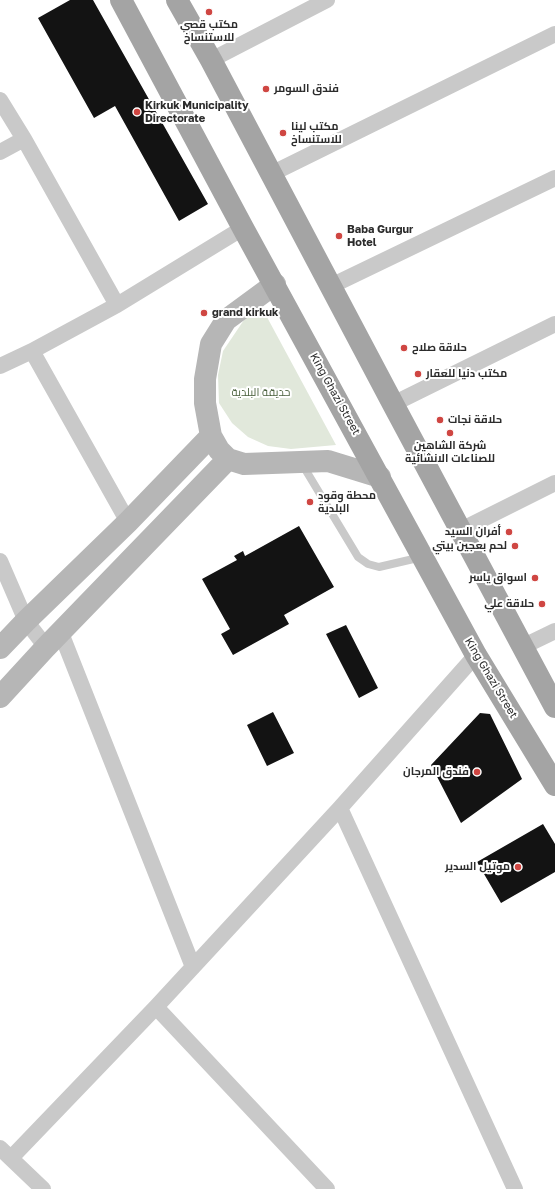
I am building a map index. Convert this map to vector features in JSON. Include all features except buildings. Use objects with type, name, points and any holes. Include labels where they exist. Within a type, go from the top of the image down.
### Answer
[{"type":"main road","name":"King Ghazi Street","points":[[121,0],[243,228],[275,284],[476,655],[555,785]]},
{"type":"main road","points":[[177,0],[211,60],[555,707]]},
{"type":"main road","points":[[275,284],[226,320],[211,344],[205,379],[205,403],[211,436],[219,450],[228,459],[244,464],[328,461],[380,477]]},
{"type":"main road","points":[[0,648],[128,522],[211,436]]},
{"type":"main road","points":[[0,697],[228,459]]},
{"type":"street","points":[[211,60],[327,0]]},
{"type":"street","points":[[271,174],[555,34]]},
{"type":"street","points":[[0,100],[24,139],[117,305]]},
{"type":"street","points":[[0,152],[24,139]]},
{"type":"street","points":[[331,286],[555,178]]},
{"type":"street","points":[[0,366],[32,351],[117,305],[243,228]]},
{"type":"street","points":[[393,404],[555,324]]},
{"type":"street","points":[[32,351],[128,522]]},
{"type":"street","points":[[461,530],[555,483]]},
{"type":"street","points":[[0,561],[26,621],[54,640],[193,967]]},
{"type":"street","points":[[522,647],[555,630]]},
{"type":"street","points":[[43,1189],[5,1153],[156,1007],[340,808],[476,655]]},
{"type":"street","points":[[340,808],[515,1189]]},
{"type":"street","points":[[156,1007],[327,1189]]},
{"type":"lane","points":[[300,461],[358,556],[368,564],[379,567],[423,557]]},
{"type":"green space","name":"حديقة البلدية","points":[[261,306],[336,445],[291,449],[268,446],[248,437],[232,423],[219,403],[218,375],[223,351],[246,317]]},
{"type":"place","name":"مكتب قصي للاستنساخ","points":[[209,12]]},
{"type":"place","name":"فندق السومر","points":[[266,89]]},
{"type":"place","name":"Kirkuk Municipality Directorate","points":[[137,112]]},
{"type":"place","name":"مكتب لينا للاستنساخ","points":[[283,133]]},
{"type":"place","name":"Baba Gurgur Hotel","points":[[339,236]]},
{"type":"place","name":"grand kirkuk","points":[[204,313]]},
{"type":"place","name":"حلاقة صلاح","points":[[404,348]]},
{"type":"place","name":"مكتب دنيا للعقار","points":[[418,374]]},
{"type":"place","name":"حلاقة نجات","points":[[440,420]]},
{"type":"place","name":"شركة الشاهين للصناعات الانشائية","points":[[450,433]]},
{"type":"place","name":"محطة وقود البلدية","points":[[310,502]]},
{"type":"place","name":"أفران السيد","points":[[509,532]]},
{"type":"place","name":"لحم بعجين بيتي","points":[[515,546]]},
{"type":"place","name":"اسواق ياسر","points":[[535,578]]},
{"type":"place","name":"حلاقة علي","points":[[542,604]]},
{"type":"place","name":"فندق المرجان","points":[[477,772]]},
{"type":"place","name":"موتيل السدير","points":[[518,867]]}]
